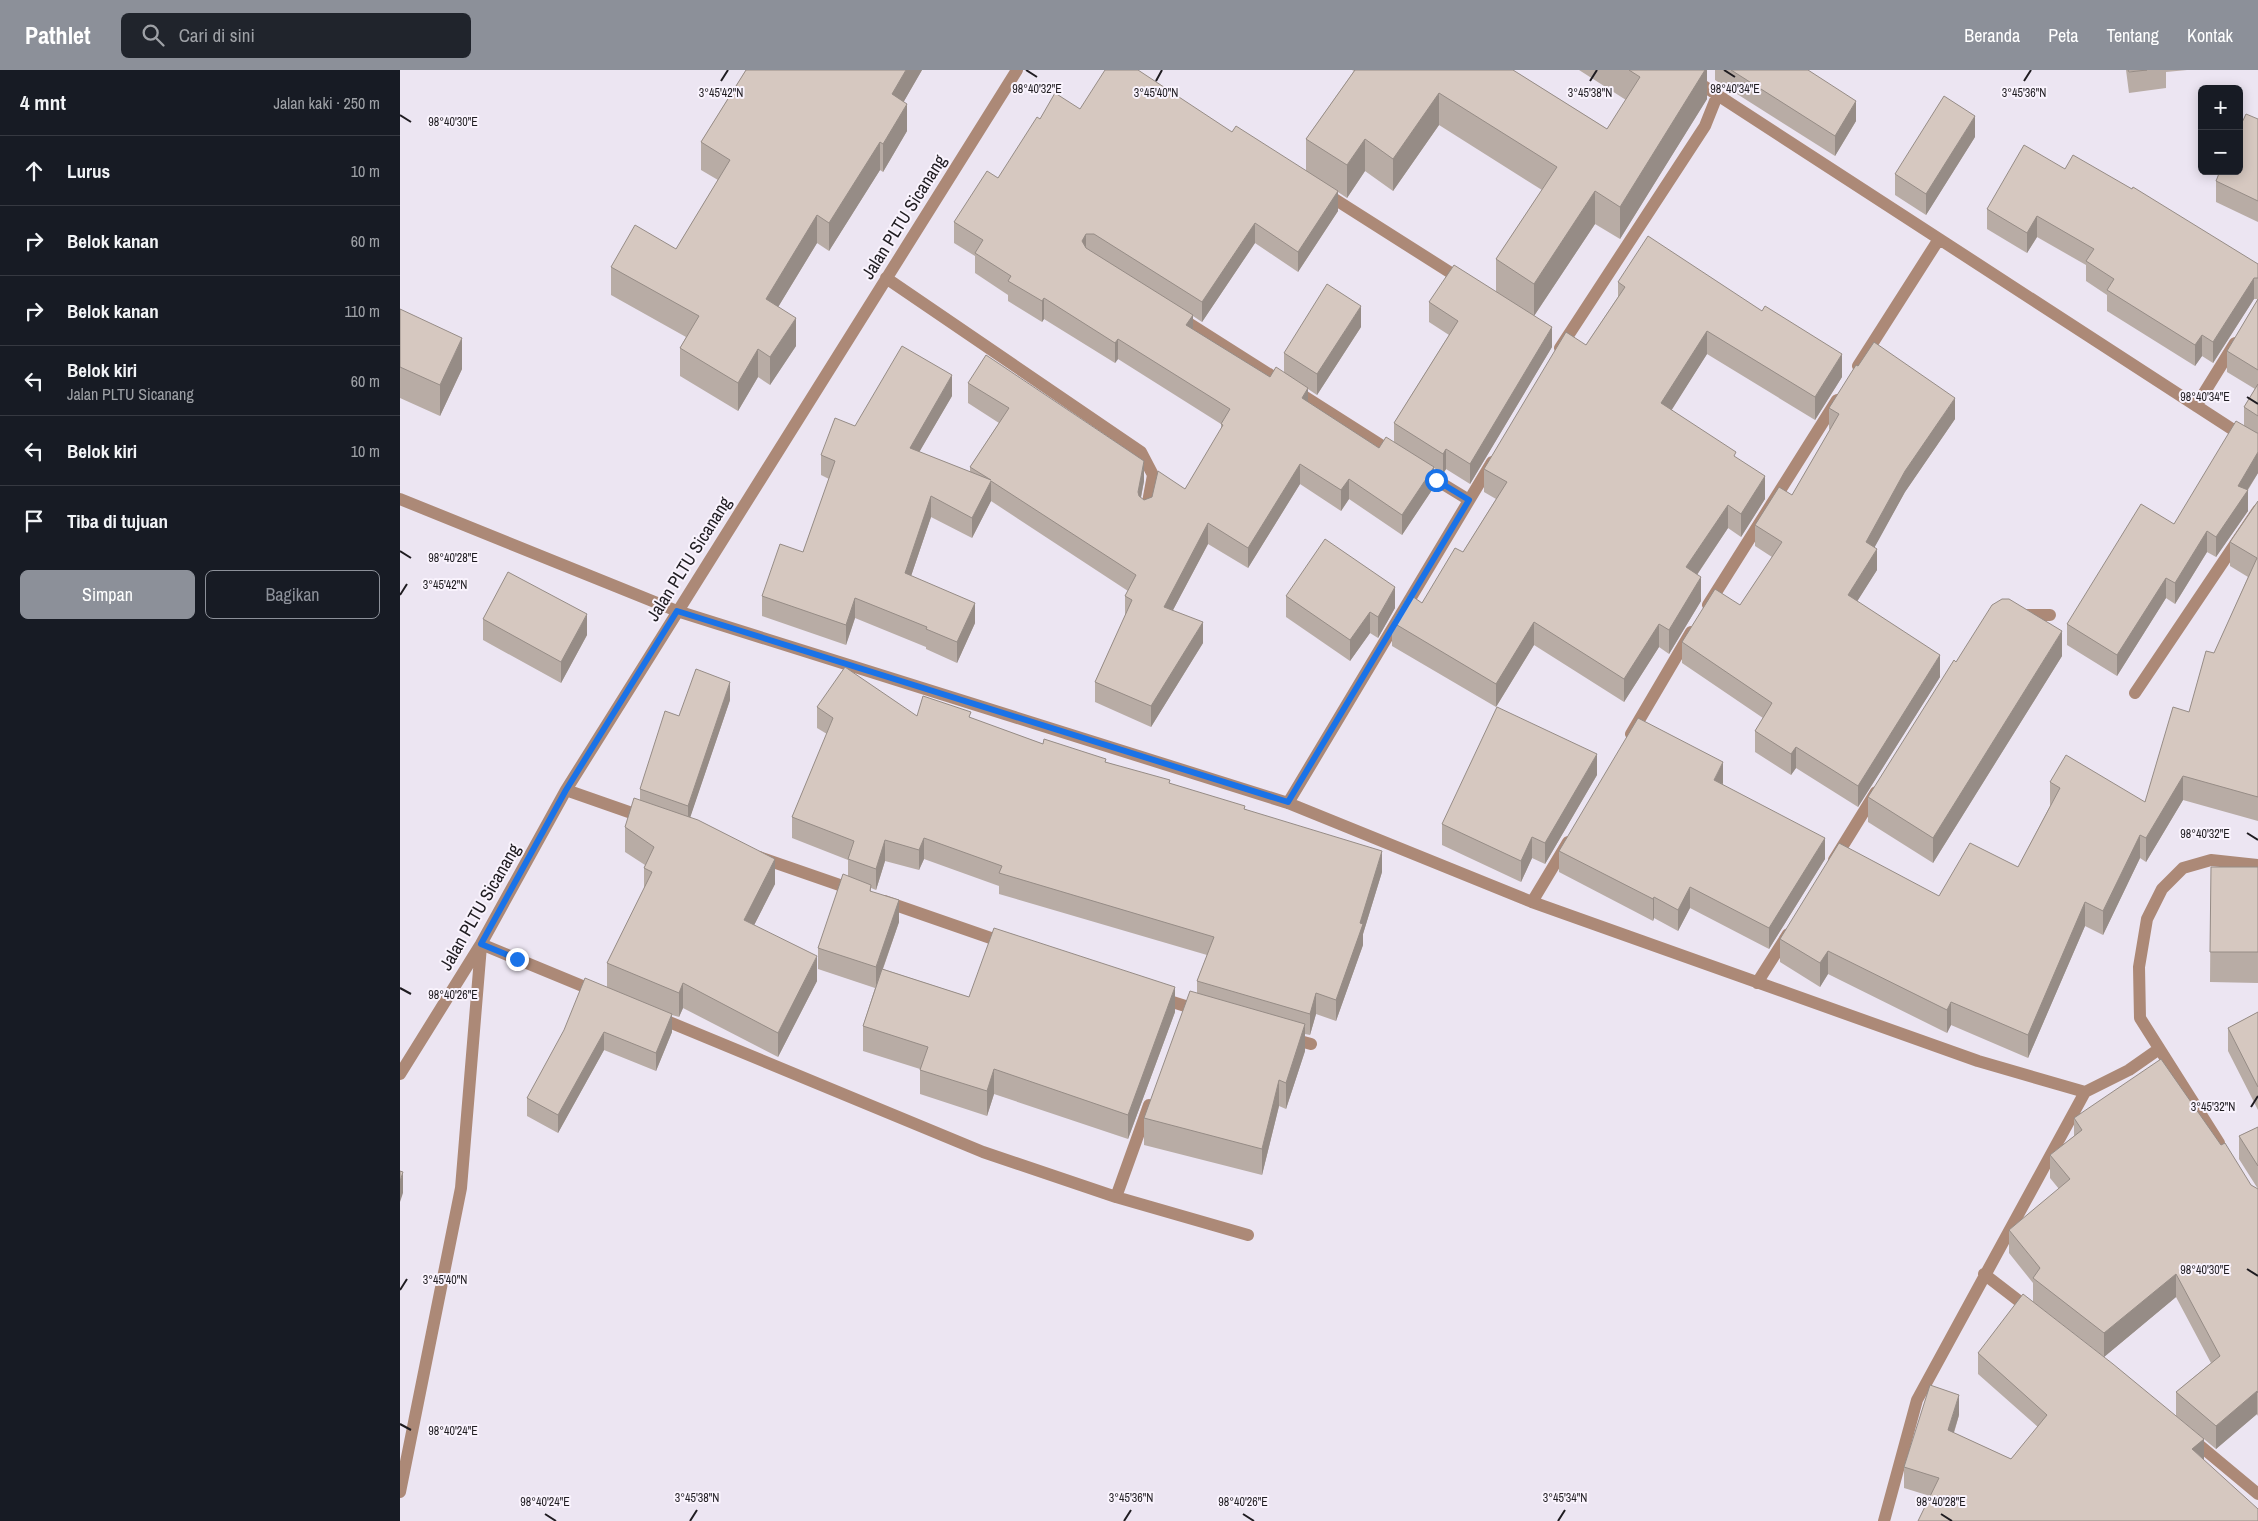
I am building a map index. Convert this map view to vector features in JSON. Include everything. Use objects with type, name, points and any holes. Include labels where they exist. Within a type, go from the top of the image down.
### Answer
[{"type":"street","name":"Jalan PLTU Sicanang","points":[[400,1074],[481,944],[566,790],[1018,70]]},
{"type":"street","points":[[1679,70],[2258,446]]},
{"type":"street","points":[[1553,360],[1559,341],[1705,126],[1717,96]]},
{"type":"street","points":[[1314,186],[1471,286]]},
{"type":"street","points":[[1854,374],[1939,239]]},
{"type":"street","points":[[886,278],[1141,452],[1153,475],[1146,513]]},
{"type":"street","points":[[1166,309],[1469,500]]},
{"type":"street","points":[[2196,406],[2242,331]]},
{"type":"street","points":[[1623,747],[1694,627],[1843,391]]},
{"type":"street","points":[[1288,802],[1498,451]]},
{"type":"street","points":[[400,498],[677,611],[1288,802],[1532,902],[1978,1061],[2085,1092]]},
{"type":"street","points":[[2135,693],[2258,510]]},
{"type":"street","points":[[2010,616],[2050,615]]},
{"type":"street","points":[[1826,873],[1883,780]]},
{"type":"street","points":[[566,790],[659,822]]},
{"type":"street","points":[[1532,902],[1573,833]]},
{"type":"street","points":[[742,852],[1022,949]]},
{"type":"street","points":[[2227,1155],[2140,1018],[2139,967],[2147,919],[2162,889],[2183,868],[2211,860],[2258,865]]},
{"type":"street","points":[[1758,983],[1794,924]]},
{"type":"street","points":[[400,1492],[461,1188],[481,944],[609,997]]},
{"type":"street","points":[[1148,994],[1183,1011],[1212,1015]]},
{"type":"street","points":[[645,1012],[983,1152],[1116,1197],[1248,1235]]},
{"type":"street","points":[[1275,1033],[1311,1044]]},
{"type":"street","points":[[1887,1520],[1917,1400],[1984,1274],[2085,1092],[2129,1070],[2159,1049]]},
{"type":"street","points":[[1116,1197],[1152,1097]]},
{"type":"street","points":[[1984,1274],[2039,1317]]},
{"type":"street","points":[[2184,1433],[2258,1494]]},
{"type":"building","points":[[746,70],[906,70],[892,94],[907,104],[883,144],[880,142],[829,223],[817,215],[766,299],[796,318],[770,357],[758,349],[738,383],[680,348],[699,316],[611,267],[635,225],[676,249],[730,160],[701,142]]},
{"type":"building","points":[[1105,70],[1138,70],[1232,132],[1236,126],[1338,191],[1298,252],[1255,223],[1202,302],[1094,234],[1086,234],[1082,241],[1086,248],[1193,315],[1186,325],[1270,377],[1276,367],[1308,388],[1302,398],[1379,448],[1386,437],[1434,467],[1402,515],[1349,479],[1341,490],[1300,464],[1248,548],[1208,523],[1164,607],[1203,622],[1151,706],[1095,682],[1132,600],[1125,596],[1136,575],[991,481],[972,518],[931,496],[905,573],[975,603],[957,642],[926,629],[927,627],[855,598],[846,625],[762,596],[780,544],[803,552],[835,461],[821,455],[835,418],[855,426],[902,346],[952,375],[910,448],[991,480],[970,467],[1009,408],[968,383],[986,355],[1144,461],[1138,492],[1139,496],[1144,500],[1152,497],[1158,471],[1185,489],[1223,425],[1221,424],[1230,409],[1118,339],[1115,343],[1044,298],[1042,301],[1008,281],[1011,276],[975,253],[983,240],[954,222],[987,171],[998,178],[1037,117],[1040,119],[1055,93],[1080,109]]},
{"type":"building","points":[[1355,70],[1513,70],[1607,129],[1640,77],[1629,70],[1705,70],[1620,207],[1595,191],[1534,284],[1496,259],[1557,167],[1439,93],[1393,159],[1365,139],[1347,165],[1306,139]]},
{"type":"building","points":[[1731,70],[1808,70],[1856,101],[1835,136]]},
{"type":"building","points":[[2128,70],[2147,70],[2129,72]]},
{"type":"building","points":[[1944,96],[1975,116],[1926,194],[1895,174]]},
{"type":"building","points":[[2246,114],[2258,119],[2258,201],[2216,181],[2218,175],[2243,175],[2243,120]]},
{"type":"building","points":[[2024,145],[2065,169],[2073,155],[2132,189],[2133,187],[2258,264],[2258,278],[2254,278],[2213,342],[2202,335],[2195,345],[2107,290],[2114,279],[2086,261],[2094,249],[2037,216],[2027,233],[1987,209]]},
{"type":"building","points":[[1648,236],[1762,311],[1765,306],[1842,354],[1815,397],[1707,331],[1661,403],[1736,452],[1734,456],[1765,476],[1741,514],[1728,505],[1686,567],[1701,577],[1669,630],[1659,624],[1624,679],[1534,622],[1496,684],[1392,622],[1409,594],[1422,603],[1455,548],[1463,552],[1507,482],[1484,469],[1566,332],[1586,345],[1625,287],[1618,282]]},
{"type":"building","points":[[1454,265],[1552,327],[1470,464],[1446,449],[1443,454],[1394,423],[1458,321],[1429,302]]},
{"type":"building","points":[[1327,284],[1361,306],[1317,374],[1284,353]]},
{"type":"building","points":[[2258,299],[2258,370],[2227,351]]},
{"type":"building","points":[[400,309],[462,338],[440,385],[400,367]]},
{"type":"building","points":[[1874,342],[1955,398],[1905,471],[1866,542],[1877,549],[1848,595],[1940,655],[1858,786],[1796,747],[1791,754],[1755,731],[1772,703],[1682,642],[1715,589],[1740,605],[1782,542],[1755,525],[1779,487],[1792,495],[1839,414],[1829,408],[1856,365],[1858,366]]},
{"type":"building","points":[[2258,384],[2258,416],[2244,407]]},
{"type":"building","points":[[2236,421],[2258,433],[2258,452],[2238,486],[2248,490],[2216,537],[2207,531],[2175,583],[2166,578],[2117,655],[2067,624],[2141,504],[2174,524]]},
{"type":"building","points":[[2258,501],[2258,797],[2183,776],[2146,838],[2140,835],[2103,911],[2085,902],[2028,1035],[1951,1002],[1947,1010],[1828,951],[1820,963],[1780,939],[1839,843],[1939,896],[1970,843],[2018,867],[2060,788],[2050,782],[2066,755],[2145,802],[2173,707],[2189,712],[2206,651],[2214,653],[2257,558],[2230,542]]},
{"type":"building","points":[[1325,539],[1395,587],[1378,617],[1370,612],[1350,640],[1286,596]]},
{"type":"building","points":[[508,572],[587,614],[561,662],[483,619]]},
{"type":"building","points":[[2002,599],[2009,599],[2062,631],[1933,838],[1868,797],[1954,660],[1956,662],[1992,605]]},
{"type":"building","points":[[845,667],[917,716],[923,696],[971,712],[969,717],[1043,744],[1044,739],[1106,759],[1105,762],[1170,780],[1169,783],[1245,806],[1244,809],[1382,851],[1360,923],[1363,924],[1336,1000],[1316,993],[1310,1014],[1197,981],[1214,937],[999,873],[1002,866],[924,838],[919,850],[885,840],[876,869],[848,859],[854,841],[792,817],[833,718],[817,707]]},
{"type":"building","points":[[696,669],[730,682],[688,806],[640,789],[665,711],[679,716]]},
{"type":"building","points":[[1497,707],[1597,754],[1545,843],[1532,837],[1521,861],[1442,824]]},
{"type":"building","points":[[1638,718],[1723,762],[1714,780],[1825,838],[1769,928],[1690,887],[1678,910],[1559,851]]},
{"type":"building","points":[[634,798],[698,820],[775,859],[744,920],[817,956],[778,1033],[683,983],[679,993],[607,963],[652,872],[644,868],[654,847],[625,827]]},
{"type":"building","points":[[2211,867],[2258,867],[2258,952],[2210,952]]},
{"type":"building","points":[[843,874],[871,885],[870,891],[899,900],[876,967],[818,948]]},
{"type":"building","points":[[994,928],[1175,987],[1128,1115],[994,1069],[987,1091],[920,1070],[928,1047],[863,1026],[882,969],[969,997]]},
{"type":"building","points":[[585,978],[672,1014],[656,1053],[604,1032],[558,1115],[527,1098],[564,1030]]},
{"type":"building","points":[[1190,991],[1305,1024],[1286,1083],[1279,1080],[1262,1149],[1144,1118]]},
{"type":"building","points":[[2258,1012],[2258,1087],[2228,1028]]},
{"type":"building","points":[[2161,1059],[2221,1145],[2225,1143],[2251,1185],[2258,1189],[2258,1393],[2257,1391],[2216,1426],[2176,1392],[2220,1356],[2176,1274],[2104,1333],[2033,1278],[2040,1268],[2009,1230],[2070,1179],[2050,1155],[2082,1130],[2074,1118]]},
{"type":"building","points":[[2258,1127],[2258,1166],[2239,1136]]},
{"type":"building","points":[[2023,1294],[2113,1364],[2204,1439],[2192,1449],[2258,1509],[2258,1521],[1918,1521],[1939,1478],[1904,1467],[1930,1385],[1959,1395],[1948,1430],[2011,1459],[2047,1415],[1978,1353]]},
{"type":"route","points":[[517,959],[481,944],[566,790],[677,611],[1288,802],[1469,500],[1436,480]]}]
